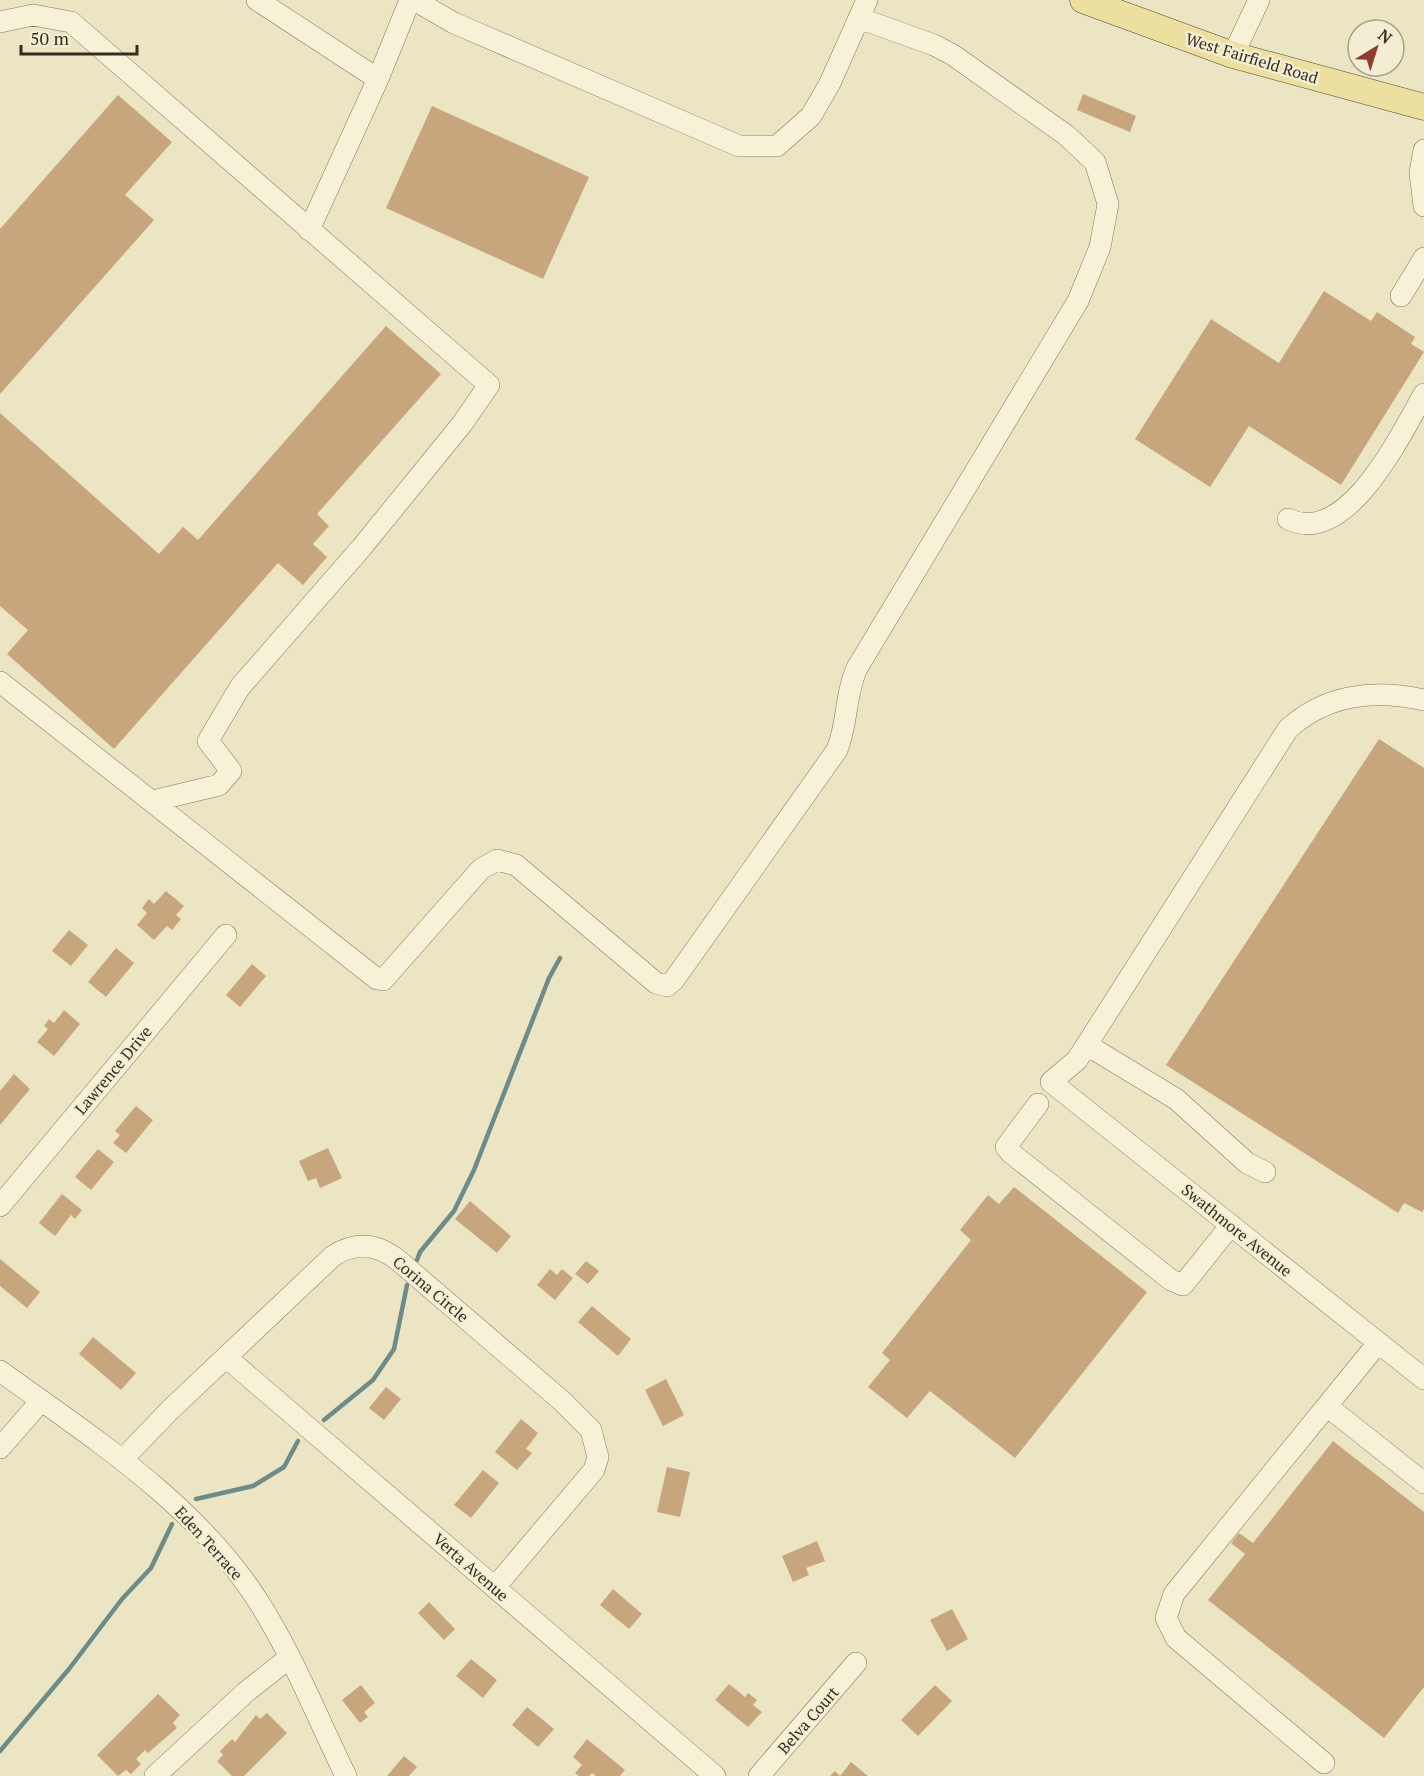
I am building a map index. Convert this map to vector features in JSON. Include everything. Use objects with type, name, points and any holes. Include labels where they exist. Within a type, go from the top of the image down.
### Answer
[{"type":"main road","name":"West Fairfield Road","points":[[1083,0],[1233,54],[1424,107]]},
{"type":"street","points":[[47,17],[60,0]]},
{"type":"street","points":[[257,0],[378,79]]},
{"type":"street","points":[[0,682],[377,979],[383,980],[481,869],[496,860],[516,865],[656,984],[667,986],[674,981],[837,750],[844,733],[849,685],[857,668],[1078,301],[1101,247],[1108,204],[1095,162],[1066,135],[953,55],[863,9],[830,83],[811,116],[777,146],[739,146],[454,23],[412,0],[309,230]]},
{"type":"street","points":[[1233,54],[1259,0]]},
{"type":"street","points":[[0,22],[33,15],[71,22],[489,385],[462,424],[362,547],[240,687],[208,741],[231,771],[219,785],[153,801]]},
{"type":"street","points":[[1424,150],[1419,173],[1424,206]]},
{"type":"street","points":[[1401,296],[1424,258]]},
{"type":"street","points":[[1288,519],[1300,525],[1329,518],[1365,490],[1381,469],[1424,394]]},
{"type":"street","points":[[1265,1172],[1247,1163],[1176,1099],[1087,1045],[1288,729],[1307,712],[1336,700],[1394,693],[1424,700]]},
{"type":"street","name":"Lawrence Drive","points":[[0,1206],[226,935]]},
{"type":"street","name":"Swathmore Avenue","points":[[1087,1045],[1077,1060],[1051,1082],[1424,1379]]},
{"type":"street","points":[[1038,1104],[1006,1147],[1171,1280],[1183,1285],[1231,1225]]},
{"type":"street","name":"Corina Circle","points":[[122,1460],[170,1410],[333,1256],[344,1249],[358,1245],[372,1246],[388,1252],[562,1401],[591,1430],[596,1443],[598,1457],[594,1470],[495,1587]]},
{"type":"street","points":[[1324,1763],[1176,1638],[1166,1618],[1174,1594],[1378,1342]]},
{"type":"street","name":"Verta Avenue","points":[[227,1358],[715,1776]]},
{"type":"street","name":"Eden Terrace","points":[[0,1371],[122,1460],[178,1507],[221,1552],[259,1603],[289,1658],[346,1776]]},
{"type":"street","points":[[0,1448],[41,1401]]},
{"type":"street","points":[[1327,1406],[1424,1483]]},
{"type":"street","points":[[155,1776],[246,1692],[289,1658]]},
{"type":"street","name":"Belva Court","points":[[759,1776],[856,1663]]},
{"type":"building","points":[[1083,94],[1136,116],[1130,132],[1077,110]]},
{"type":"building","points":[[118,95],[172,142],[125,195],[154,220],[0,394],[0,229]]},
{"type":"building","points":[[432,106],[589,177],[543,279],[386,208]]},
{"type":"building","points":[[1324,291],[1371,321],[1377,312],[1415,337],[1411,344],[1424,352],[1341,485],[1249,426],[1210,487],[1135,439],[1211,319],[1279,363]]},
{"type":"building","points":[[386,326],[441,374],[317,514],[329,526],[313,544],[327,557],[303,585],[278,563],[114,749],[7,654],[28,630],[0,606],[0,413],[159,554],[183,527],[198,540]]},
{"type":"building","points":[[1379,739],[1424,768],[1424,1209],[1422,1212],[1404,1203],[1398,1213],[1166,1065]]},
{"type":"building","points":[[166,891],[184,906],[176,915],[181,919],[172,930],[167,926],[154,940],[137,925],[147,913],[142,908],[149,899],[154,904]]},
{"type":"building","points":[[69,930],[88,945],[71,966],[52,951]]},
{"type":"building","points":[[116,948],[134,963],[106,997],[88,982]]},
{"type":"building","points":[[252,964],[266,976],[240,1007],[226,995]]},
{"type":"building","points":[[64,1010],[80,1024],[54,1056],[37,1042],[48,1029],[44,1026],[49,1019],[54,1023]]},
{"type":"building","points":[[14,1074],[30,1089],[0,1125],[0,1091]]},
{"type":"building","points":[[136,1106],[153,1120],[126,1153],[113,1143],[120,1135],[115,1131]]},
{"type":"building","points":[[328,1148],[342,1178],[320,1188],[316,1178],[308,1181],[299,1161]]},
{"type":"building","points":[[98,1149],[114,1162],[91,1190],[75,1177]]},
{"type":"building","points":[[1014,1187],[1147,1292],[1015,1458],[930,1391],[907,1418],[868,1387],[890,1360],[882,1353],[971,1240],[960,1230],[988,1195],[999,1204]]},
{"type":"building","points":[[62,1194],[82,1210],[75,1219],[71,1215],[55,1236],[39,1223]]},
{"type":"building","points":[[470,1201],[511,1236],[497,1253],[455,1219]]},
{"type":"building","points":[[0,1259],[40,1292],[27,1308],[0,1286]]},
{"type":"building","points":[[586,1261],[599,1271],[588,1284],[575,1274]]},
{"type":"building","points":[[550,1269],[557,1275],[562,1269],[573,1278],[555,1300],[537,1285]]},
{"type":"building","points":[[592,1306],[631,1339],[618,1356],[578,1322]]},
{"type":"building","points":[[93,1337],[136,1373],[121,1390],[79,1354]]},
{"type":"building","points":[[666,1379],[684,1415],[663,1426],[645,1390]]},
{"type":"building","points":[[386,1387],[401,1399],[384,1420],[369,1408]]},
{"type":"building","points":[[521,1419],[538,1433],[526,1449],[532,1453],[517,1470],[495,1452]]},
{"type":"building","points":[[1333,1441],[1424,1512],[1424,1687],[1384,1738],[1208,1600],[1245,1554],[1231,1543],[1239,1533],[1253,1543]]},
{"type":"building","points":[[667,1467],[690,1472],[680,1517],[657,1512]]},
{"type":"building","points":[[483,1470],[499,1483],[471,1518],[454,1505]]},
{"type":"building","points":[[817,1541],[825,1561],[806,1568],[809,1575],[793,1582],[782,1556]]},
{"type":"building","points":[[613,1589],[642,1614],[629,1629],[600,1605]]},
{"type":"building","points":[[429,1602],[455,1629],[444,1640],[418,1613]]},
{"type":"building","points":[[952,1609],[968,1639],[947,1651],[930,1620]]},
{"type":"building","points":[[471,1659],[497,1680],[483,1698],[456,1676]]},
{"type":"building","points":[[729,1684],[745,1697],[748,1693],[757,1700],[753,1705],[762,1712],[748,1727],[715,1700]]},
{"type":"building","points":[[361,1685],[375,1703],[364,1712],[368,1717],[360,1723],[342,1700]]},
{"type":"building","points":[[935,1685],[952,1701],[918,1736],[901,1720]]},
{"type":"building","points":[[158,1694],[180,1715],[173,1723],[177,1728],[148,1753],[145,1750],[136,1759],[141,1764],[131,1774],[126,1770],[118,1776],[97,1755]]},
{"type":"building","points":[[527,1707],[554,1729],[538,1747],[512,1725]]},
{"type":"building","points":[[267,1713],[287,1733],[244,1776],[232,1776],[217,1761],[223,1755],[220,1751],[232,1739],[235,1742],[256,1715],[260,1719]]},
{"type":"building","points":[[587,1739],[625,1770],[620,1776],[596,1776],[592,1773],[589,1776],[579,1776],[575,1773],[582,1765],[573,1757]]},
{"type":"building","points":[[404,1756],[417,1767],[409,1776],[387,1776]]},
{"type":"building","points":[[851,1762],[868,1776],[840,1776]]},
{"type":"building","points":[[835,1771],[840,1776],[830,1776]]},
{"type":"waterway","points":[[417,1260],[420,1252],[454,1211],[474,1170],[549,978],[560,958]]},
{"type":"waterway","points":[[324,1420],[373,1380],[394,1349],[407,1285]]},
{"type":"waterway","points":[[196,1499],[253,1486],[284,1467],[298,1441]]},
{"type":"waterway","points":[[0,1751],[69,1669],[122,1599],[151,1568],[172,1524]]}]
